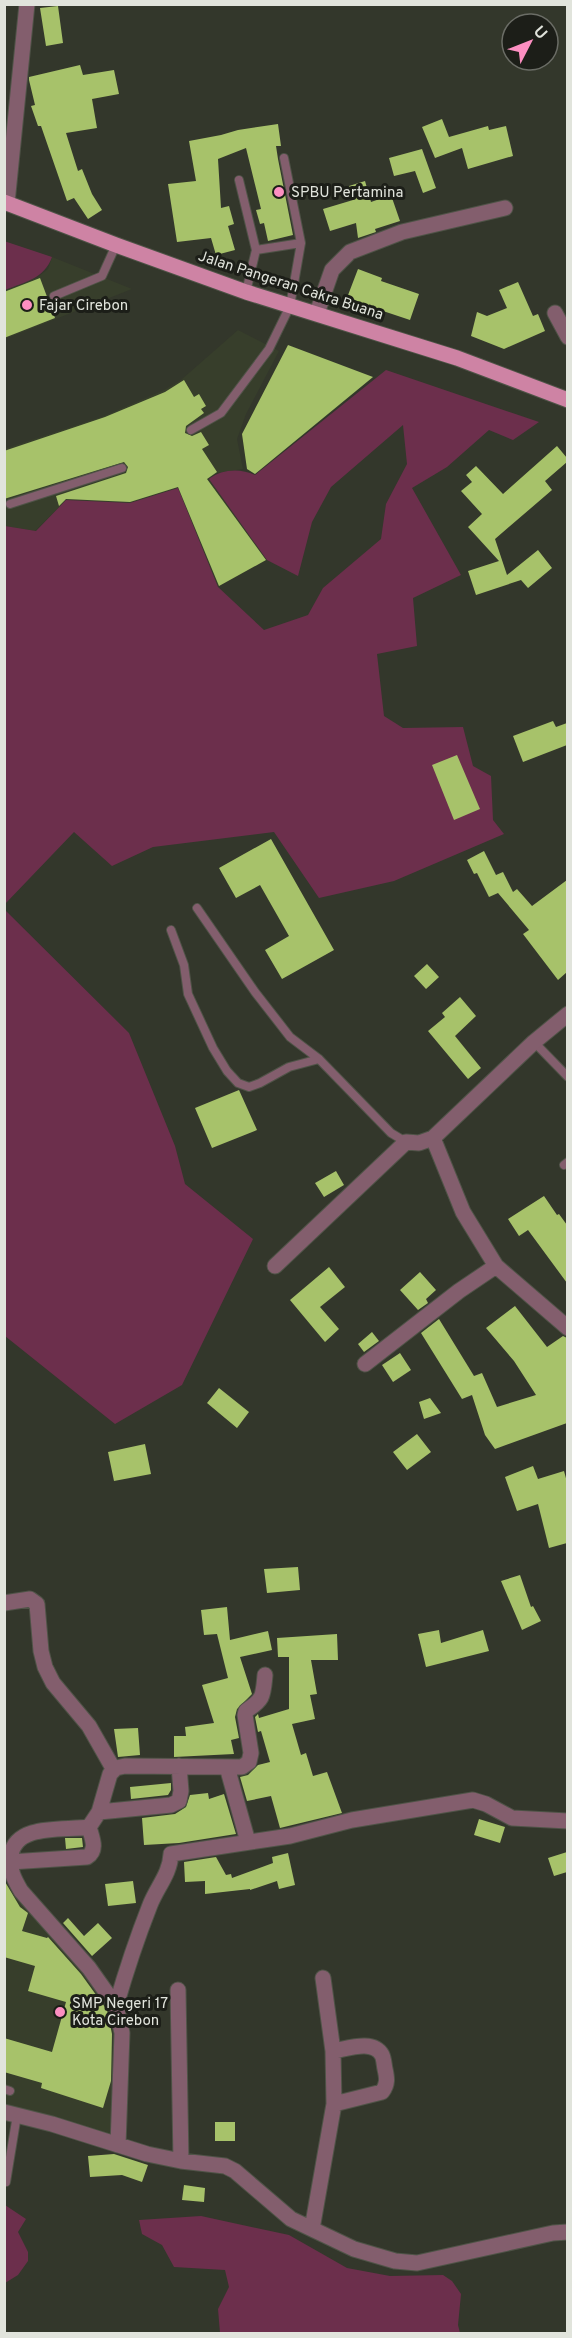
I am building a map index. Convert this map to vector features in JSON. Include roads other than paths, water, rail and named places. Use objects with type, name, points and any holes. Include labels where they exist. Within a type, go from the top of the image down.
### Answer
[{"type":"main road","name":"Jalan Pangeran Cakra Buana","points":[[6,202],[113,252],[317,313],[566,395]]},
{"type":"street","points":[[6,202],[27,4]]},
{"type":"street","points":[[317,313],[332,270],[350,252],[402,232],[505,208]]},
{"type":"street","points":[[555,313],[567,337]]},
{"type":"street","points":[[275,1266],[406,1142],[419,1143],[433,1138],[534,1042],[567,1014]]},
{"type":"street","points":[[433,1138],[463,1212],[496,1266],[567,1328]]},
{"type":"street","points":[[365,1364],[459,1291],[496,1266]]},
{"type":"street","points":[[4,1603],[30,1599],[38,1604],[41,1651],[45,1668],[53,1683],[89,1726],[114,1770]]},
{"type":"street","points":[[10,1862],[87,1857],[93,1854],[89,1827],[99,1812],[110,1774],[114,1770],[125,1766],[242,1767],[252,1758],[246,1711],[263,1697],[266,1675]]},
{"type":"street","points":[[99,1812],[171,1806],[179,1801],[181,1791],[179,1766]]},
{"type":"street","points":[[227,1767],[248,1842]]},
{"type":"street","points":[[116,2006],[128,1964],[152,1901],[170,1867],[171,1854],[290,1836],[352,1820],[473,1800],[486,1804],[512,1818],[567,1821]]},
{"type":"street","points":[[89,1827],[35,1832],[21,1838],[12,1846],[10,1862],[12,1877],[21,1891],[89,1968],[116,2006],[121,2018],[118,2145]]},
{"type":"street","points":[[312,2229],[334,2104],[333,2051],[322,1978]]},
{"type":"street","points":[[178,1990],[181,2161]]},
{"type":"street","points":[[333,2051],[363,2046],[375,2048],[382,2055],[387,2078],[382,2092],[334,2104]]},
{"type":"street","points":[[11,2114],[181,2161],[225,2166],[235,2171],[291,2219],[375,2257],[417,2263],[553,2233],[567,2232]]},
{"type":"lane","points":[[191,430],[221,413],[269,349],[290,306],[301,243],[284,158]]},
{"type":"lane","points":[[239,180],[256,250],[246,292]]},
{"type":"lane","points":[[256,250],[301,243]]},
{"type":"lane","points":[[54,296],[104,273],[113,252]]},
{"type":"lane","points":[[10,504],[122,468]]},
{"type":"lane","points":[[197,908],[255,992],[290,1037],[319,1059],[392,1133],[406,1142]]},
{"type":"lane","points":[[171,930],[184,965],[188,994],[213,1048],[226,1071],[238,1083],[249,1087],[289,1067],[319,1059]]},
{"type":"lane","points":[[534,1042],[567,1077]]},
{"type":"lane","points":[[6,2182],[11,2114]]},
{"type":"place","name":"SPBU Pertamina","points":[[279,192]]},
{"type":"place","name":"Fajar Cirebon","points":[[27,305]]},
{"type":"place","name":"SMP Negeri 17 Kota Cirebon","points":[[60,2012]]}]
